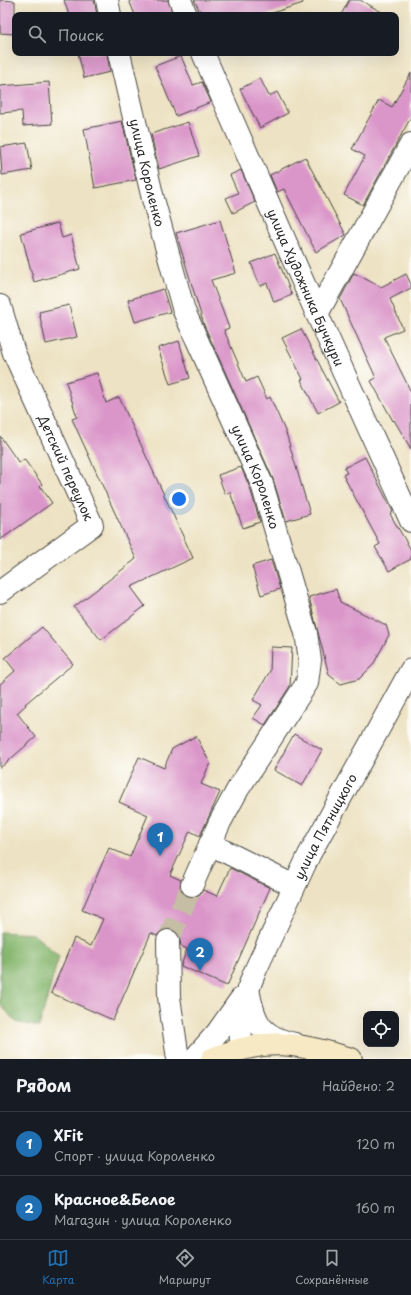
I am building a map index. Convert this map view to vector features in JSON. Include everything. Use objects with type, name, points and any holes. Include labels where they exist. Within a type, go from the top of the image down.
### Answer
[{"type":"main road","points":[[212,1059],[248,1055],[271,1044],[293,1052],[351,1059]]},
{"type":"street","points":[[107,0],[109,12]]},
{"type":"street","points":[[180,0],[185,12]]},
{"type":"street","name":"улица Короленко","points":[[120,56],[153,200],[184,311],[262,484],[306,633],[310,660],[306,683],[238,789],[210,844],[192,885]]},
{"type":"street","name":"улица Художника Бучкури","points":[[204,56],[317,314],[411,520]]},
{"type":"street","points":[[317,314],[411,144]]},
{"type":"street","name":"Детский переулок","points":[[0,306],[14,353],[92,525],[0,592]]},
{"type":"street","name":"улица Пятницкого","points":[[248,988],[309,855],[411,670]]},
{"type":"street","points":[[210,844],[294,886]]},
{"type":"street","points":[[168,941],[169,997],[178,1059]]},
{"type":"street","points":[[248,988],[255,1014],[262,1029],[269,1036],[280,1041],[293,1052]]},
{"type":"street","points":[[248,988],[240,1018],[248,1055]]},
{"type":"street","points":[[194,1059],[222,1027],[248,988]]},
{"type":"green space","points":[[0,932],[33,934],[59,956],[39,1027],[16,1022],[0,1004]]},
{"type":"building","points":[[0,0],[15,1],[15,12],[12,12],[12,34],[0,33]]},
{"type":"building","points":[[64,0],[94,0],[96,12],[68,12]]},
{"type":"building","points":[[129,0],[168,0],[172,12],[134,12]]},
{"type":"building","points":[[194,0],[302,0],[303,3],[275,12],[200,12]]},
{"type":"building","points":[[349,0],[360,0],[382,12],[343,12]]},
{"type":"building","points":[[79,56],[107,56],[110,72],[84,78]]},
{"type":"building","points":[[181,56],[193,85],[202,82],[211,102],[176,116],[155,66]]},
{"type":"building","points":[[411,73],[411,117],[363,205],[344,195],[365,156],[352,149],[379,100],[392,107]]},
{"type":"building","points":[[260,78],[269,96],[277,92],[288,113],[260,128],[240,89]]},
{"type":"building","points":[[49,82],[52,124],[23,126],[22,111],[0,113],[0,86]]},
{"type":"building","points":[[122,121],[136,180],[95,188],[84,129]]},
{"type":"building","points":[[188,122],[199,156],[159,169],[151,134]]},
{"type":"building","points":[[27,143],[32,170],[2,175],[0,147]]},
{"type":"building","points":[[305,157],[346,235],[316,252],[284,189],[277,192],[270,175]]},
{"type":"building","points":[[241,170],[255,202],[233,213],[226,198],[238,193],[230,175]]},
{"type":"building","points":[[220,220],[236,273],[211,280],[229,328],[224,330],[246,382],[257,377],[267,399],[270,397],[286,433],[310,514],[286,521],[273,479],[204,325],[176,233]]},
{"type":"building","points":[[58,223],[62,238],[71,235],[80,269],[34,282],[21,233]]},
{"type":"building","points":[[275,253],[292,295],[274,302],[267,283],[260,286],[251,263]]},
{"type":"building","points":[[354,273],[381,287],[406,274],[411,284],[411,288],[390,299],[403,329],[384,337],[411,392],[411,449],[394,420],[393,421],[371,381],[376,378],[340,299]]},
{"type":"building","points":[[163,289],[170,312],[135,322],[128,300]]},
{"type":"building","points":[[69,305],[77,337],[46,344],[39,312]]},
{"type":"building","points":[[301,329],[339,402],[318,413],[282,338]]},
{"type":"building","points":[[179,341],[190,378],[170,384],[158,348]]},
{"type":"building","points":[[97,373],[106,403],[119,397],[193,558],[131,587],[145,606],[101,640],[74,607],[136,559],[72,419],[77,417],[66,382]]},
{"type":"building","points":[[0,436],[19,463],[24,459],[42,484],[40,486],[52,503],[0,540]]},
{"type":"building","points":[[365,457],[393,512],[390,514],[411,550],[411,559],[389,571],[375,547],[380,544],[343,475],[347,473],[344,468]]},
{"type":"building","points":[[241,467],[250,488],[260,522],[243,528],[230,492],[225,494],[218,475]]},
{"type":"building","points":[[271,560],[280,589],[261,595],[252,566]]},
{"type":"building","points":[[336,589],[340,602],[386,625],[389,635],[373,665],[359,679],[341,684],[329,675],[309,597]]},
{"type":"building","points":[[42,627],[73,664],[25,704],[26,705],[17,713],[36,737],[0,768],[0,684],[15,671],[5,658]]},
{"type":"building","points":[[271,647],[292,648],[290,686],[265,725],[253,718],[262,705],[253,700],[270,671]]},
{"type":"building","points":[[294,734],[322,750],[302,786],[274,770]]},
{"type":"building","points":[[196,736],[210,763],[201,784],[220,792],[200,836],[190,831],[170,875],[181,880],[180,887],[182,893],[193,897],[199,895],[203,890],[217,896],[230,868],[270,888],[227,986],[181,966],[187,949],[181,946],[179,935],[174,930],[162,930],[157,936],[151,933],[113,1020],[51,993],[74,938],[91,946],[103,919],[82,910],[109,848],[130,857],[148,815],[119,802],[139,757],[164,768],[172,749]]},
{"type":"tunnel","points":[[168,941],[192,885]]},
{"type":"place","name":"XFit","points":[[160,856]]},
{"type":"place","name":"Красное&Белое","points":[[200,971]]}]
